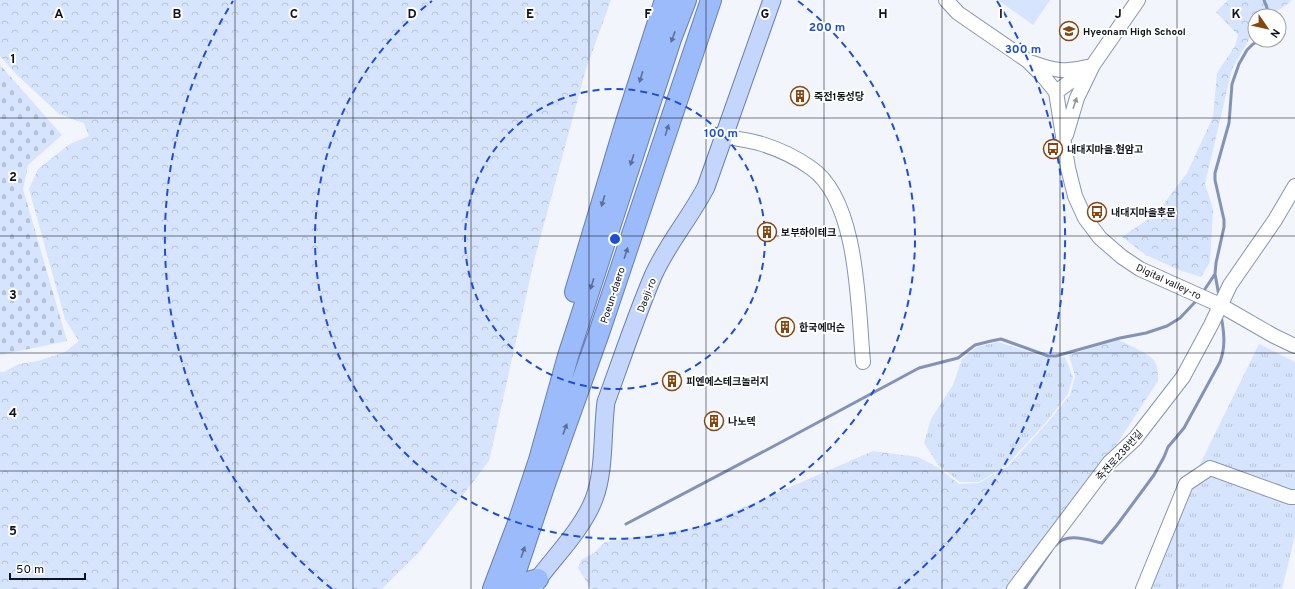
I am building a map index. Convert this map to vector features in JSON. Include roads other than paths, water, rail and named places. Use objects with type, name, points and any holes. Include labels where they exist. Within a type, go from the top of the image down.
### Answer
[{"type":"highway","points":[[518,524],[524,490],[553,366],[625,125],[665,0]]},
{"type":"highway","points":[[493,589],[518,524],[539,460],[570,349],[671,40],[686,0]]},
{"type":"highway","name":"Poeun-daero","points":[[510,589],[545,484],[599,333],[711,0]]},
{"type":"main road","name":"Daeji-ro","points":[[532,586],[580,524],[594,498],[601,469],[603,421],[606,402],[653,276],[675,236],[696,207],[706,187],[772,0]]},
{"type":"street","name":"Digital valley-ro","points":[[946,0],[958,13],[1028,61],[1056,92],[1068,168],[1075,196],[1085,218],[1100,238],[1140,270],[1220,306],[1295,346]]},
{"type":"street","points":[[1064,141],[1077,98],[1093,65],[1138,0]]},
{"type":"street","points":[[1028,61],[1055,70],[1065,71],[1076,70],[1093,65]]},
{"type":"street","points":[[1056,92],[1093,65]]},
{"type":"street","points":[[724,136],[762,144],[789,156],[812,168],[829,186],[843,214],[851,243],[854,260],[863,362]]},
{"type":"street","name":"죽전로238번길","points":[[1014,589],[1108,463],[1135,439],[1183,377],[1230,285],[1275,220],[1295,186]]},
{"type":"street","points":[[1143,589],[1186,484],[1210,468],[1290,497],[1295,497]]},
{"type":"waterway","points":[[1264,0],[1267,8]]},
{"type":"waterway","points":[[1219,296],[1215,274],[1224,220],[1215,180],[1215,173],[1229,123],[1232,84],[1239,64],[1249,48]]},
{"type":"waterway","points":[[1203,292],[1215,274]]},
{"type":"waterway","points":[[626,524],[919,368],[958,358],[975,345],[1001,339],[1048,356],[1056,356],[1120,338],[1146,333],[1167,326],[1180,318],[1197,300]]},
{"type":"waterway","points":[[1056,545],[1060,541],[1071,538],[1102,543],[1154,475],[1168,447],[1184,428],[1220,362],[1224,339],[1221,315]]},
{"type":"waterway","points":[[1025,589],[1051,551]]},
{"type":"place","name":"Hyeonam High School","points":[[1069,31]]},
{"type":"place","name":"죽전1동성당","points":[[800,96]]},
{"type":"place","name":"내대지마을.현암고","points":[[1053,149]]},
{"type":"place","name":"내대지마을후문","points":[[1097,212]]},
{"type":"place","name":"보부하이테크","points":[[767,232]]},
{"type":"place","name":"한국에머슨","points":[[785,327]]},
{"type":"place","name":"피엔에스테크놀러지","points":[[672,381]]},
{"type":"place","name":"나노텍","points":[[714,421]]}]
